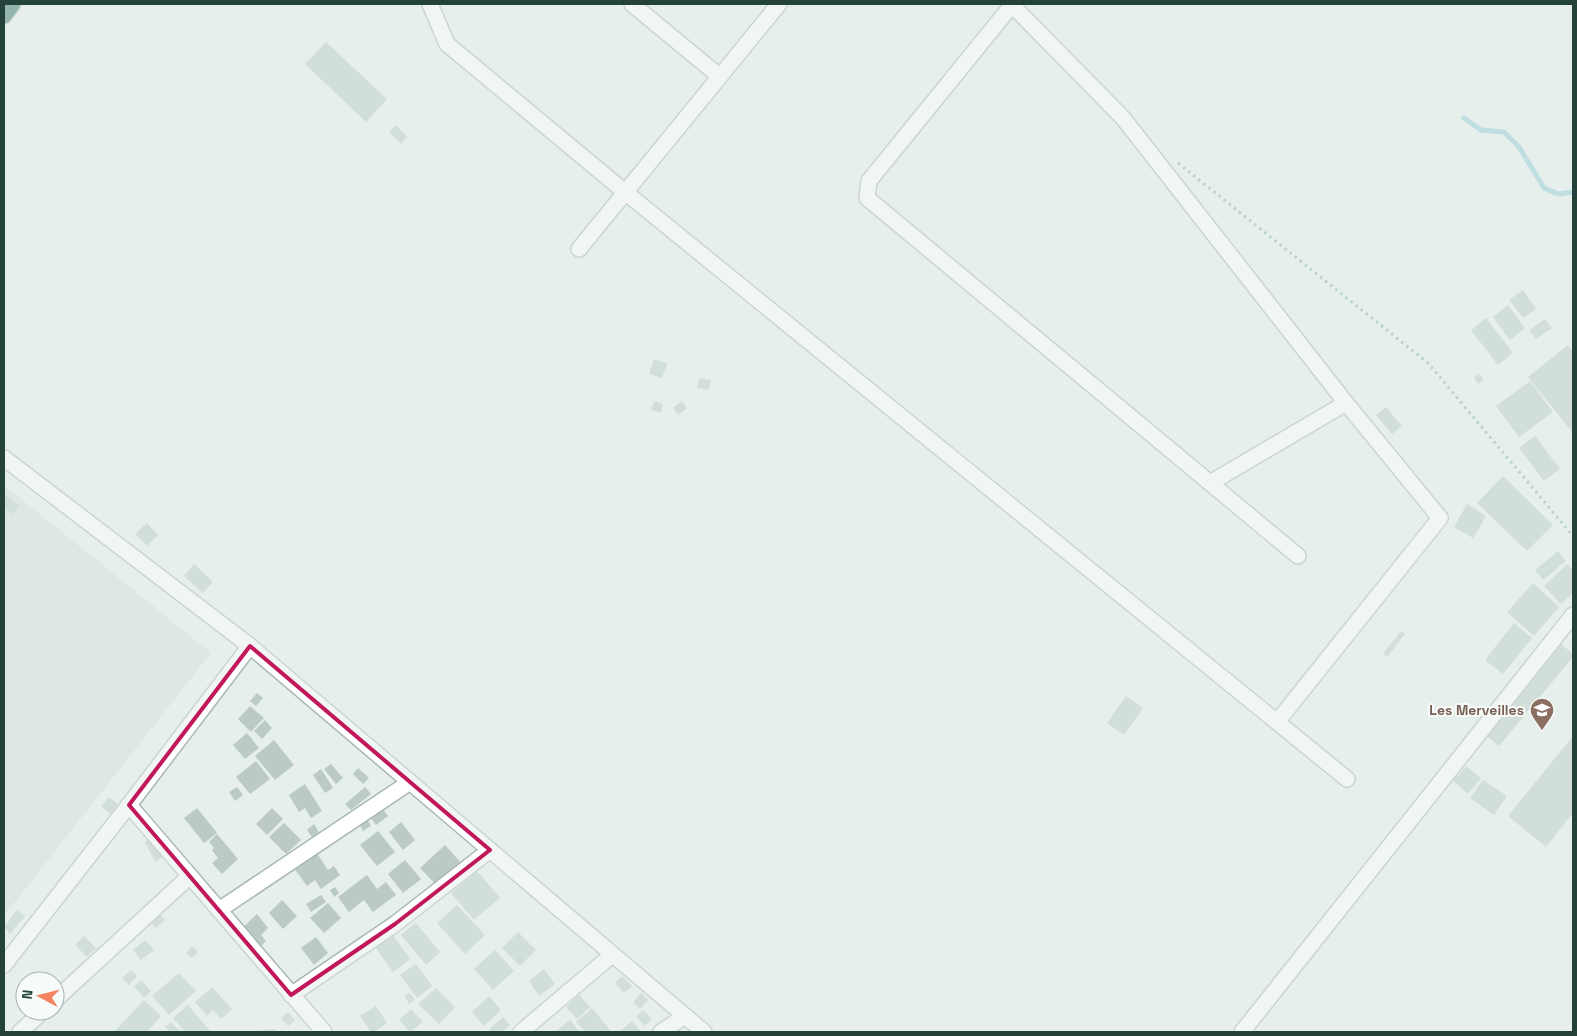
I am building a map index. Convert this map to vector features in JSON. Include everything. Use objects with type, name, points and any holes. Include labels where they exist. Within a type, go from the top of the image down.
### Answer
[{"type":"highway","points":[[4,16],[14,4]]},
{"type":"street","points":[[430,4],[447,44],[625,192],[1347,779]]},
{"type":"street","points":[[632,4],[719,76]]},
{"type":"street","points":[[579,249],[780,4]]},
{"type":"street","points":[[1277,722],[1440,518],[1346,403],[1123,118],[1011,4],[869,181],[867,198],[1298,556]]},
{"type":"street","points":[[1210,482],[1346,403]]},
{"type":"street","points":[[4,458],[250,646],[704,1032]]},
{"type":"street","points":[[1242,1032],[1573,615]]},
{"type":"street","points":[[4,965],[130,805],[250,646]]},
{"type":"street","points":[[219,910],[410,782]]},
{"type":"street","points":[[130,805],[324,1032]]},
{"type":"street","points":[[292,995],[395,924],[490,850]]},
{"type":"street","points":[[65,991],[190,876]]},
{"type":"street","points":[[521,1032],[612,955]]},
{"type":"street","points":[[661,1032],[685,1016]]},
{"type":"street","points":[[20,1032],[32,1021]]},
{"type":"path","points":[[1177,161],[1428,363],[1573,536]]},
{"type":"highlighted area","points":[[250,646],[490,850],[395,924],[291,995],[129,805]]},
{"type":"shaded area","points":[[4,485],[211,653],[4,916]]},
{"type":"building","points":[[326,42],[387,99],[366,122],[305,64]]},
{"type":"building","points":[[396,125],[407,137],[401,144],[389,132]]},
{"type":"building","points":[[1523,290],[1536,309],[1523,318],[1509,300]]},
{"type":"building","points":[[1508,305],[1525,328],[1510,340],[1493,317]]},
{"type":"building","points":[[1486,318],[1513,353],[1498,365],[1471,330]]},
{"type":"building","points":[[1545,319],[1552,328],[1536,339],[1529,330]]},
{"type":"building","points":[[1568,345],[1573,352],[1573,433],[1528,377]]},
{"type":"building","points":[[654,359],[667,364],[662,378],[649,374]]},
{"type":"building","points":[[1480,374],[1484,380],[1478,384],[1474,377]]},
{"type":"building","points":[[699,378],[711,380],[709,390],[697,388]]},
{"type":"building","points":[[1530,381],[1553,412],[1519,437],[1496,406]]},
{"type":"building","points":[[654,401],[663,404],[661,413],[651,410]]},
{"type":"building","points":[[682,401],[687,408],[678,415],[673,408]]},
{"type":"building","points":[[1386,407],[1402,426],[1392,434],[1376,415]]},
{"type":"building","points":[[1535,436],[1560,469],[1544,481],[1519,448]]},
{"type":"building","points":[[1503,476],[1553,525],[1527,551],[1477,503]]},
{"type":"building","points":[[4,494],[19,506],[12,514],[4,508]]},
{"type":"building","points":[[1467,504],[1486,516],[1473,538],[1454,527]]},
{"type":"building","points":[[147,523],[158,535],[147,546],[135,534]]},
{"type":"building","points":[[1558,551],[1566,561],[1543,580],[1535,570]]},
{"type":"building","points":[[194,564],[213,582],[203,593],[184,576]]},
{"type":"building","points":[[1567,564],[1573,571],[1573,593],[1561,604],[1544,586]]},
{"type":"building","points":[[1533,583],[1559,607],[1534,636],[1507,612]]},
{"type":"building","points":[[1514,623],[1532,638],[1503,674],[1485,660]]},
{"type":"building","points":[[1401,631],[1405,634],[1387,657],[1383,654]]},
{"type":"building","points":[[1561,644],[1573,654],[1573,657],[1499,746],[1485,735]]},
{"type":"building","points":[[257,693],[263,698],[256,706],[250,701]]},
{"type":"building","points":[[1126,696],[1143,708],[1124,735],[1107,723]]},
{"type":"building","points":[[250,706],[264,718],[251,732],[238,719]]},
{"type":"building","points":[[265,720],[272,728],[262,739],[254,731]]},
{"type":"building","points":[[247,733],[259,748],[245,759],[233,745]]},
{"type":"building","points":[[1573,736],[1573,813],[1546,847],[1508,816]]},
{"type":"building","points":[[274,740],[294,765],[275,780],[255,756]]},
{"type":"building","points":[[256,761],[270,779],[250,794],[236,777]]},
{"type":"building","points":[[331,764],[343,778],[336,784],[324,769]]},
{"type":"building","points":[[1466,766],[1481,778],[1468,794],[1453,781]]},
{"type":"building","points":[[358,768],[369,778],[363,784],[353,774]]},
{"type":"building","points":[[321,769],[333,788],[325,793],[313,775]]},
{"type":"building","points":[[1483,780],[1507,796],[1494,815],[1470,798]]},
{"type":"building","points":[[305,784],[322,811],[311,818],[305,808],[299,812],[289,795]]},
{"type":"building","points":[[237,787],[243,795],[235,801],[229,792]]},
{"type":"building","points":[[365,787],[371,794],[351,810],[345,804]]},
{"type":"building","points":[[109,797],[118,804],[110,814],[101,806]]},
{"type":"building","points":[[197,808],[217,833],[204,843],[184,818]]},
{"type":"building","points":[[272,808],[283,819],[267,835],[256,824]]},
{"type":"building","points":[[382,808],[388,816],[376,825],[370,817]]},
{"type":"building","points":[[367,819],[371,826],[363,831],[359,823]]},
{"type":"building","points":[[401,822],[415,840],[403,850],[389,832]]},
{"type":"building","points":[[284,823],[301,840],[286,854],[269,837]]},
{"type":"building","points":[[314,824],[319,832],[312,837],[307,830]]},
{"type":"building","points":[[378,831],[395,852],[377,866],[360,845]]},
{"type":"building","points":[[217,834],[238,859],[222,874],[212,863],[218,858],[209,842]]},
{"type":"building","points":[[153,837],[163,857],[155,862],[145,842]]},
{"type":"building","points":[[445,845],[462,864],[436,885],[420,868]]},
{"type":"building","points":[[316,852],[328,870],[334,866],[340,875],[321,889],[315,880],[307,886],[294,868]]},
{"type":"building","points":[[405,860],[421,879],[403,893],[388,874]]},
{"type":"building","points":[[477,871],[500,898],[474,920],[451,893]]},
{"type":"building","points":[[367,875],[377,889],[386,882],[396,895],[373,912],[364,900],[349,912],[338,897]]},
{"type":"building","points":[[335,887],[339,893],[334,897],[330,890]]},
{"type":"building","points":[[321,895],[326,902],[311,912],[306,904]]},
{"type":"building","points":[[282,900],[297,916],[283,929],[269,913]]},
{"type":"building","points":[[328,903],[341,918],[324,933],[310,918]]},
{"type":"building","points":[[457,905],[485,935],[465,954],[437,923]]},
{"type":"building","points":[[17,910],[25,916],[10,934],[4,927]]},
{"type":"building","points":[[157,911],[165,920],[156,928],[148,919]]},
{"type":"building","points":[[257,914],[268,928],[261,935],[266,941],[259,948],[242,928]]},
{"type":"building","points":[[416,923],[440,952],[426,965],[401,935]]},
{"type":"building","points":[[518,932],[536,950],[520,966],[502,948]]},
{"type":"building","points":[[393,935],[410,959],[393,972],[376,948]]},
{"type":"building","points":[[84,936],[96,948],[87,957],[75,945]]},
{"type":"building","points":[[316,937],[328,953],[314,965],[301,948]]},
{"type":"building","points":[[145,940],[154,950],[141,960],[133,950]]},
{"type":"building","points":[[192,946],[198,952],[192,958],[186,953]]},
{"type":"building","points":[[495,950],[514,971],[493,990],[474,969]]},
{"type":"building","points":[[416,964],[432,986],[417,998],[400,975]]},
{"type":"building","points":[[544,969],[555,984],[539,996],[529,981]]},
{"type":"building","points":[[131,970],[137,976],[129,985],[122,978]]},
{"type":"building","points":[[179,973],[196,991],[169,1015],[152,996]]},
{"type":"building","points":[[622,976],[632,986],[624,993],[615,983]]},
{"type":"building","points":[[141,980],[151,991],[144,998],[134,987]]},
{"type":"building","points":[[212,987],[232,1009],[221,1019],[213,1010],[207,1016],[195,1002]]},
{"type":"building","points":[[436,988],[455,1007],[439,1024],[418,1004]]},
{"type":"building","points":[[410,993],[415,1000],[409,1004],[405,996]]},
{"type":"building","points":[[641,993],[648,1000],[640,1009],[633,1002]]},
{"type":"building","points":[[579,995],[590,1007],[577,1019],[566,1007]]},
{"type":"building","points":[[489,996],[501,1010],[484,1026],[472,1012]]},
{"type":"building","points":[[144,1000],[161,1016],[147,1032],[114,1032]]},
{"type":"building","points":[[188,1005],[211,1032],[185,1032],[173,1018]]},
{"type":"building","points":[[376,1006],[387,1023],[371,1032],[360,1016]]},
{"type":"building","points":[[592,1008],[610,1032],[585,1032],[576,1022]]},
{"type":"building","points":[[411,1009],[423,1022],[410,1032],[399,1020]]},
{"type":"building","points":[[643,1010],[652,1019],[645,1026],[636,1017]]},
{"type":"building","points":[[288,1012],[295,1020],[288,1026],[281,1018]]},
{"type":"building","points":[[503,1017],[510,1025],[502,1032],[492,1032],[489,1029]]},
{"type":"building","points":[[570,1020],[580,1032],[555,1032]]},
{"type":"building","points":[[632,1021],[641,1032],[619,1032]]},
{"type":"building","points":[[171,1022],[181,1032],[170,1032],[165,1027]]},
{"type":"building","points":[[275,1029],[275,1032],[258,1032],[258,1031]]},
{"type":"waterway","points":[[1464,118],[1481,130],[1504,132],[1519,147],[1544,188],[1558,194],[1573,192]]},
{"type":"place","name":"Les Merveilles","points":[[1542,731]]}]
